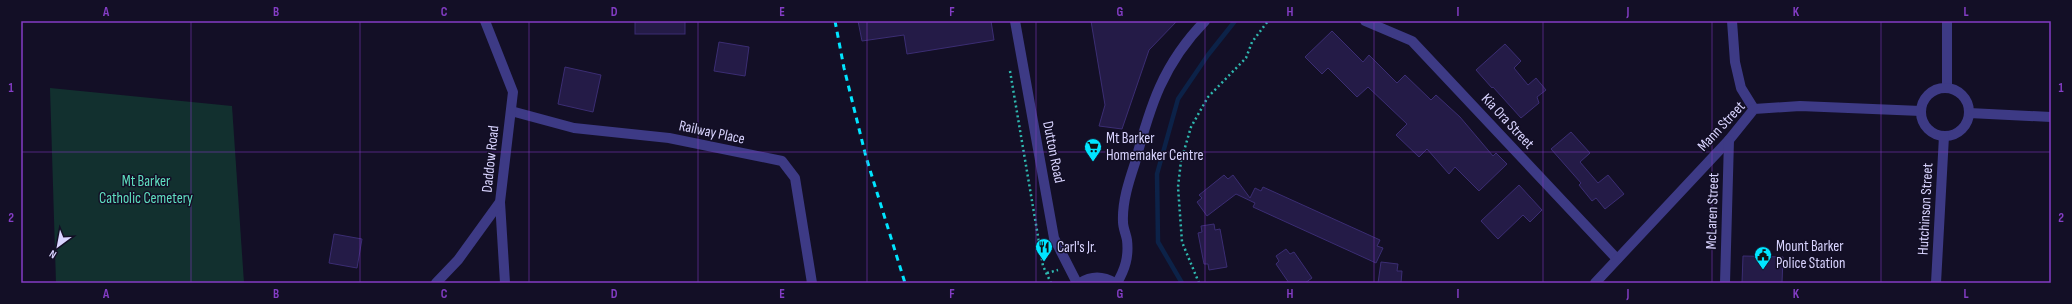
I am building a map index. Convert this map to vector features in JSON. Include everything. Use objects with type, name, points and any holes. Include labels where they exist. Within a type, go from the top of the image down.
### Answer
[{"type":"street","name":"Daddow Road","points":[[436,283],[458,260],[500,202],[513,92],[485,21]]},
{"type":"street","name":"Dutton Road","points":[[1015,21],[1054,238],[1079,283]]},
{"type":"street","points":[[1079,283],[1088,279],[1100,277],[1116,283],[1128,258],[1127,240],[1123,223],[1127,189],[1143,130],[1159,84],[1173,59],[1191,35],[1205,21]]},
{"type":"street","name":"Kia Ora Street","points":[[1365,21],[1412,41],[1618,259]]},
{"type":"street","points":[[1732,21],[1735,62],[1741,88],[1754,109]]},
{"type":"street","points":[[1947,88],[1948,21]]},
{"type":"street","points":[[1947,88],[1962,95],[1966,102],[1968,113],[1965,125],[1960,131],[1944,136],[1937,134],[1925,126],[1921,111],[1926,97],[1940,89],[1947,88]]},
{"type":"street","name":"Mann Street","points":[[1595,283],[1729,140],[1754,109],[1800,106],[1921,111]]},
{"type":"street","name":"Railway Place","points":[[511,111],[574,128],[669,138],[782,161],[795,178],[812,283]]},
{"type":"street","points":[[1968,113],[2051,117]]},
{"type":"street","name":"Hutchinson Street","points":[[1936,283],[1944,136]]},
{"type":"street","name":"McLaren Street","points":[[1724,283],[1729,140]]},
{"type":"street","points":[[500,202],[505,283]]},
{"type":"path","points":[[1199,283],[1182,242],[1178,187],[1181,161],[1191,127],[1208,97],[1246,58],[1252,42],[1268,21]]},
{"type":"path","points":[[1009,67],[1044,266],[1051,283]]},
{"type":"green space","name":"Mt Barker Catholic Cemetery","points":[[50,88],[232,106],[244,283],[56,283]]},
{"type":"building","points":[[635,21],[685,21],[685,34],[635,34]]},
{"type":"building","points":[[858,21],[991,21],[994,40],[907,54],[904,35],[862,41]]},
{"type":"building","points":[[1091,21],[1177,21],[1149,50],[1122,129],[1099,126],[1105,105]]},
{"type":"building","points":[[1332,31],[1363,62],[1369,55],[1397,83],[1405,75],[1431,100],[1436,95],[1460,117],[1493,156],[1496,153],[1507,164],[1479,191],[1455,167],[1449,174],[1427,149],[1419,157],[1396,135],[1407,124],[1368,87],[1357,97],[1328,68],[1322,74],[1305,57]]},
{"type":"building","points":[[719,42],[749,47],[745,76],[714,71]]},
{"type":"building","points":[[1505,44],[1521,61],[1514,68],[1528,85],[1536,78],[1546,90],[1537,97],[1539,103],[1521,118],[1476,70]]},
{"type":"building","points":[[565,67],[601,75],[593,112],[558,104]]},
{"type":"building","points":[[1571,132],[1590,153],[1580,162],[1598,183],[1608,175],[1624,194],[1605,209],[1596,198],[1592,201],[1579,185],[1581,183],[1551,149]]},
{"type":"building","points":[[1224,175],[1228,179],[1233,175],[1250,198],[1255,188],[1261,191],[1263,187],[1380,240],[1377,246],[1383,248],[1376,263],[1253,207],[1255,203],[1236,194],[1207,216],[1197,202],[1202,198],[1199,195]]},
{"type":"building","points":[[1519,185],[1542,210],[1530,222],[1523,215],[1498,239],[1481,221]]},
{"type":"building","points":[[1214,224],[1215,230],[1220,229],[1227,267],[1209,270],[1208,264],[1204,264],[1198,233],[1202,232],[1201,226]]},
{"type":"building","points":[[334,234],[362,239],[357,268],[329,263]]},
{"type":"building","points":[[1286,249],[1290,254],[1294,252],[1312,278],[1305,283],[1289,283],[1276,264],[1279,261],[1276,256]]},
{"type":"building","name":"Mount Barker Police Station","points":[[1743,256],[1783,257],[1782,283],[1742,283]]},
{"type":"building","points":[[1381,262],[1398,264],[1397,271],[1402,271],[1401,283],[1378,283]]},
{"type":"waterway","points":[[1182,283],[1158,242],[1157,174],[1178,99],[1208,55],[1235,21]]},
{"type":"railway","points":[[835,21],[844,68],[866,157],[905,283]]},
{"type":"place","name":"Mt Barker Homemaker Centre","points":[[1093,162]]},
{"type":"place","name":"Carl's Jr.","points":[[1044,262]]},
{"type":"place","name":"Mount Barker Police Station","points":[[1763,270]]}]
